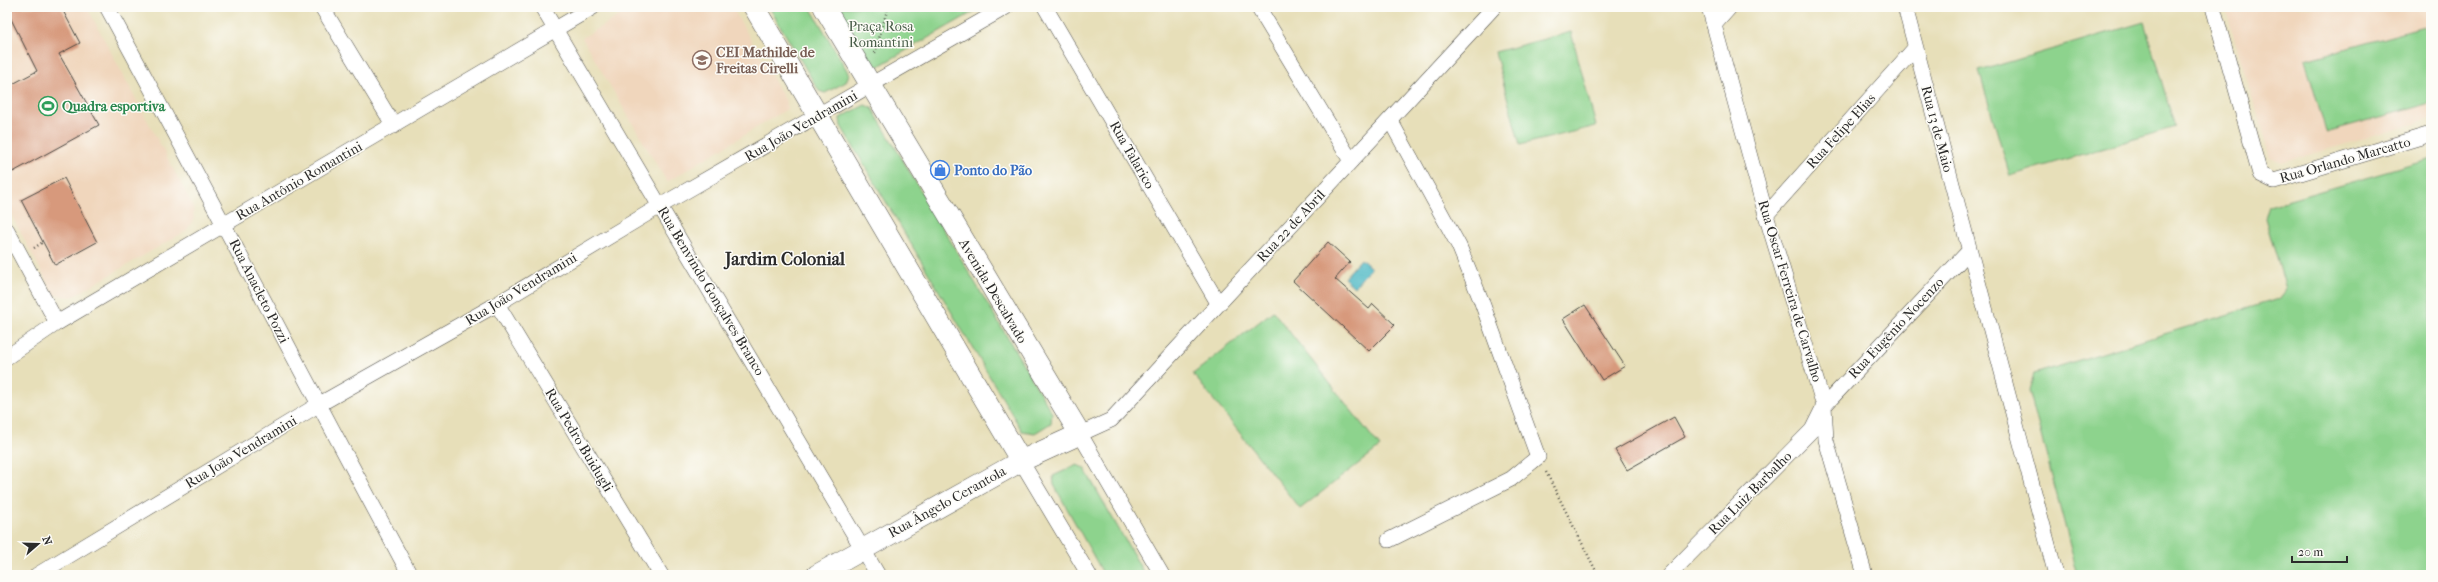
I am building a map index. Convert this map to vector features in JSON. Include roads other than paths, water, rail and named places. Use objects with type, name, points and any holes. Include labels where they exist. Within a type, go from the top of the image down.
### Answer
[{"type":"street","name":"Rua Anacleto Pozzi","points":[[107,7],[225,224],[318,405],[410,575]]},
{"type":"street","points":[[322,7],[394,126]]},
{"type":"street","name":"Rua Benvindo Gonçalves Branco","points":[[542,7],[878,575]]},
{"type":"street","name":"Rua Antônio Romantini","points":[[7,357],[57,323],[394,126],[593,7]]},
{"type":"street","points":[[754,7],[1089,575]]},
{"type":"street","name":"Avenida Descalvado","points":[[824,7],[1080,434],[1162,575]]},
{"type":"street","name":"Rua João Vendramini","points":[[38,575],[318,405],[498,304],[660,206],[1006,7]]},
{"type":"street","name":"Rua Talarico","points":[[1045,7],[1218,303]]},
{"type":"street","points":[[1258,7],[1351,161]]},
{"type":"street","name":"Rua 22 de Abril","points":[[1080,434],[1111,420],[1494,7]]},
{"type":"street","name":"Rua Oscar Ferreira de Carvalho","points":[[1709,7],[1766,215],[1824,406],[1826,440],[1865,575]]},
{"type":"street","points":[[1714,25],[1730,7]]},
{"type":"street","name":"Rua 13 de Maio","points":[[1905,7],[2056,575]]},
{"type":"street","name":"Rua Orlando Marcatto","points":[[2213,7],[2260,174],[2274,181],[2431,134]]},
{"type":"street","name":"Rua Felipe Elias","points":[[1766,215],[1915,48]]},
{"type":"street","points":[[1389,540],[1511,479],[1538,457],[1481,300],[1459,246],[1390,120]]},
{"type":"street","points":[[7,230],[57,323]]},
{"type":"street","name":"Rua Eugênio Nocenzo","points":[[1824,406],[1969,251]]},
{"type":"street","name":"Rua Pedro Buidugli","points":[[498,304],[661,575]]},
{"type":"street","name":"Rua Luiz Barbalho","points":[[1669,575],[1812,430],[1824,406]]},
{"type":"street","name":"Rua Ângelo Cerantola","points":[[817,575],[862,548],[1021,461],[1080,434]]},
{"type":"water","points":[[1361,259],[1371,268],[1354,287],[1344,278]]},
{"type":"place","name":"CEI Mathilde de Freitas Cirelli","points":[[702,60]]},
{"type":"place","name":"Quadra esportiva","points":[[48,106]]},
{"type":"place","name":"Ponto do Pão","points":[[940,170]]},
{"type":"district","name":"Jardim Colonial","points":[[785,259]]},
{"type":"park label","name":"Praça Rosa Romantini","points":[[881,34]]}]
